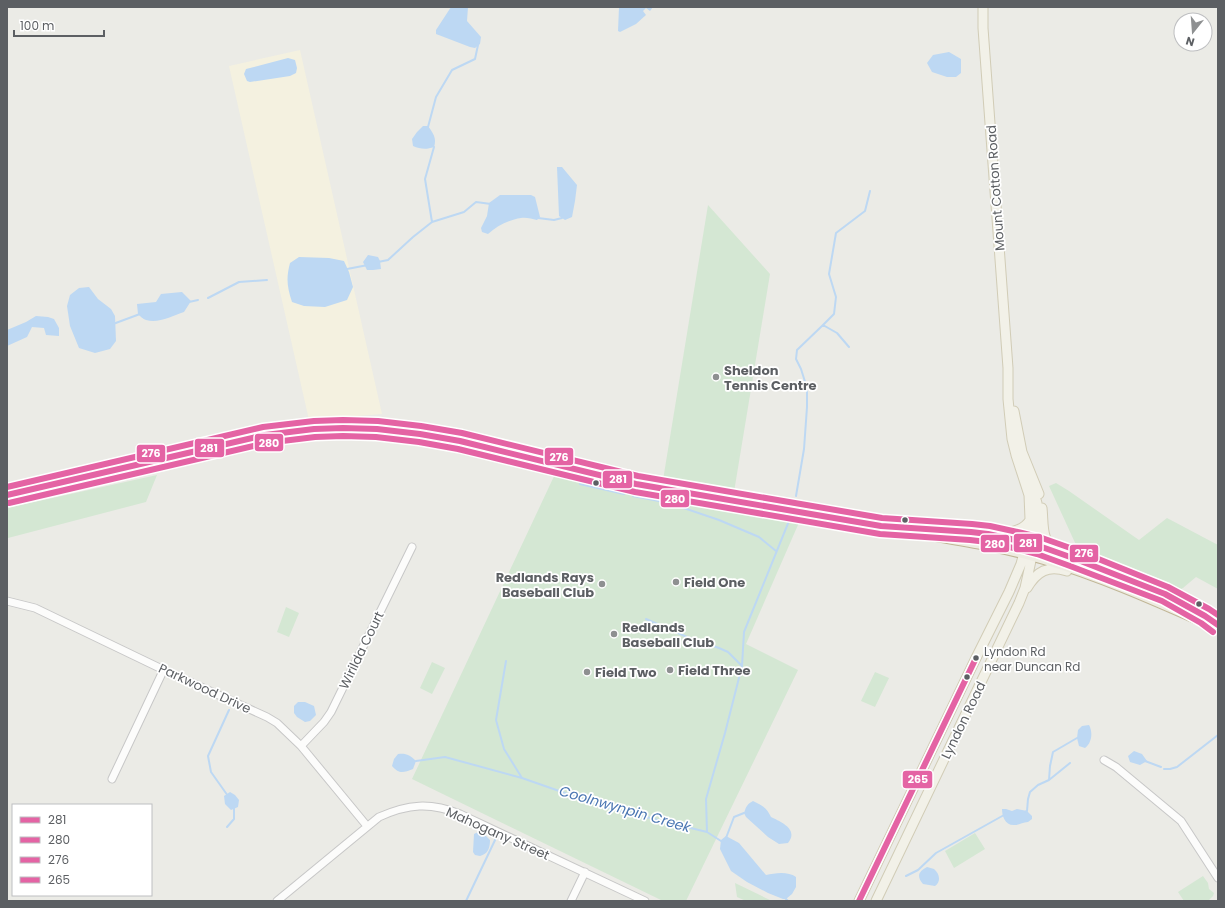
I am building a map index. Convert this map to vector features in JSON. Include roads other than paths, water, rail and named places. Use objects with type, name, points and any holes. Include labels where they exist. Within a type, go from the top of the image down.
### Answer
[{"type":"highway","points":[[7,494],[265,435],[314,429],[377,429],[420,434],[460,441],[636,484],[982,544],[1028,555],[1078,570],[1135,592],[1218,628]]},
{"type":"highway","points":[[881,526],[988,534],[1030,544],[1096,566],[1165,594]]},
{"type":"highway","name":"Mount Cotton Road","points":[[1165,594],[1205,616],[1218,625]]},
{"type":"main road","name":"Mount Cotton Road","points":[[983,7],[983,28],[1008,368],[1008,399],[1012,439],[1017,460],[1029,495],[1030,544],[1028,555]]},
{"type":"main road","name":"Mount Cotton Road","points":[[1008,368],[1022,452],[1042,503],[1047,543],[1053,548],[1095,562],[1152,586],[1165,594]]},
{"type":"main road","points":[[1012,394],[1013,419],[1017,446],[1037,503],[1037,516],[1030,544]]},
{"type":"main road","points":[[988,534],[1002,533],[1019,529],[1027,525],[1030,519]]},
{"type":"main road","name":"Lyndon Road","points":[[876,901],[1019,603],[1025,588],[1028,555]]},
{"type":"main road","name":"Lyndon Road","points":[[859,901],[1009,592],[1021,564],[1028,555]]},
{"type":"main road","points":[[1019,603],[1032,580],[1046,569],[1053,568],[1062,569],[1135,592]]},
{"type":"main road","points":[[976,658],[990,664]]},
{"type":"street","name":"Wirilda Court","points":[[301,746],[331,712],[412,546]]},
{"type":"street","name":"Parkwood Drive","points":[[7,601],[35,608],[277,723],[301,746],[367,826]]},
{"type":"street","points":[[112,779],[164,669]]},
{"type":"street","points":[[1104,760],[1116,767],[1181,821],[1218,878]]},
{"type":"street","name":"Mahogany Street","points":[[277,901],[367,826],[379,818],[393,811],[407,807],[422,806],[435,807],[460,814],[645,901]]},
{"type":"street","points":[[571,901],[585,872]]},
{"type":"water","points":[[451,7],[468,7],[467,21],[481,37],[480,44],[475,48],[436,34],[436,30]]},
{"type":"water","points":[[619,7],[653,7],[650,11],[646,8],[643,11],[646,15],[636,24],[620,32],[618,31]]},
{"type":"water","points":[[949,52],[961,59],[961,73],[956,77],[947,77],[932,72],[927,63],[933,55]]},
{"type":"water","points":[[288,58],[295,60],[297,68],[296,73],[290,76],[250,82],[247,81],[244,74],[246,69]]},
{"type":"water","points":[[423,126],[428,126],[433,133],[435,138],[434,147],[423,149],[413,146],[412,139]]},
{"type":"water","points":[[557,167],[562,167],[577,185],[572,217],[565,220],[559,216]]},
{"type":"water","points":[[500,195],[531,195],[535,197],[540,217],[537,220],[525,218],[512,220],[495,228],[488,234],[482,232],[481,228],[487,216],[489,203]]},
{"type":"water","points":[[368,255],[378,257],[381,269],[367,270],[363,262]]},
{"type":"water","points":[[299,257],[329,258],[344,261],[353,287],[347,300],[325,307],[304,306],[292,302],[288,287],[288,273],[290,263]]},
{"type":"water","points":[[89,287],[98,299],[111,309],[115,316],[116,341],[110,349],[95,353],[79,348],[70,326],[67,306],[70,295],[79,288]]},
{"type":"water","points":[[182,292],[191,301],[184,312],[155,321],[146,320],[138,314],[137,304],[156,302],[161,294]]},
{"type":"water","points":[[36,316],[54,319],[59,328],[59,336],[46,335],[44,328],[32,327],[27,337],[7,346],[7,330]]},
{"type":"water","points":[[298,702],[305,702],[314,706],[316,715],[310,721],[305,722],[294,713],[294,706]]},
{"type":"water","points":[[1089,725],[1091,737],[1085,748],[1079,746],[1077,738],[1078,730],[1082,726]]},
{"type":"water","points":[[1134,751],[1142,754],[1147,761],[1140,765],[1130,762],[1128,756]]},
{"type":"water","points":[[398,754],[408,755],[416,761],[413,769],[399,772],[392,766],[394,759]]},
{"type":"water","points":[[230,792],[239,800],[238,807],[231,810],[225,804],[224,796]]},
{"type":"water","points":[[753,801],[764,807],[771,817],[784,824],[790,830],[791,838],[788,843],[779,844],[768,837],[746,817],[744,813],[745,809]]},
{"type":"water","points":[[1002,809],[1027,811],[1032,816],[1032,819],[1028,822],[1017,825],[1009,824],[1005,820]]},
{"type":"water","points":[[478,832],[485,835],[490,840],[488,850],[485,854],[480,856],[475,855],[473,852],[474,834]]},
{"type":"water","points":[[726,836],[739,843],[766,875],[785,873],[796,877],[796,887],[792,894],[786,899],[783,899],[747,882],[731,871],[720,849],[721,840]]},
{"type":"water","points":[[927,867],[934,869],[939,876],[939,880],[935,886],[923,884],[920,879],[920,872]]},
{"type":"waterway","points":[[428,127],[436,97],[452,70],[475,59],[477,45]]},
{"type":"waterway","points":[[432,145],[434,147],[425,179],[432,222]]},
{"type":"waterway","points":[[796,496],[804,449],[807,407],[807,388],[796,359],[797,350],[834,314],[836,297],[829,274],[836,233],[865,211],[870,191]]},
{"type":"waterway","points":[[378,262],[388,260],[432,222],[464,212],[476,202],[491,204]]},
{"type":"waterway","points":[[538,218],[554,220],[562,218]]},
{"type":"waterway","points":[[347,269],[368,265]]},
{"type":"waterway","points":[[208,298],[239,282],[267,280]]},
{"type":"waterway","points":[[189,302],[198,300]]},
{"type":"waterway","points":[[113,324],[140,314]]},
{"type":"waterway","points":[[823,325],[837,333],[849,347]]},
{"type":"waterway","points":[[580,484],[624,494]]},
{"type":"waterway","points":[[633,496],[669,503],[719,520],[759,537],[776,551]]},
{"type":"waterway","points":[[707,832],[706,799],[742,666],[744,632],[791,516]]},
{"type":"waterway","points":[[646,619],[687,637],[728,652],[742,666]]},
{"type":"waterway","points":[[506,661],[496,720],[504,749],[522,778]]},
{"type":"waterway","points":[[228,796],[211,772],[208,756],[229,710]]},
{"type":"waterway","points":[[1164,769],[1177,767],[1218,735]]},
{"type":"waterway","points":[[1049,780],[1053,752],[1077,738]]},
{"type":"waterway","name":"Coolnwynpin Creek","points":[[416,761],[445,757],[522,778],[605,807],[707,832],[721,841]]},
{"type":"waterway","points":[[1145,761],[1161,767]]},
{"type":"waterway","points":[[1025,812],[1027,811],[1030,792],[1038,785],[1049,780],[1070,763]]},
{"type":"waterway","points":[[227,827],[234,819],[234,808]]},
{"type":"waterway","points":[[726,838],[734,817],[744,813]]},
{"type":"waterway","points":[[906,876],[918,870],[936,853],[1004,815]]},
{"type":"waterway","points":[[466,901],[496,838]]},
{"type":"waterway","name":"Coolnwynpin Creek","points":[[784,897],[788,901]]},
{"type":"place","name":"Sheldon Tennis Centre","points":[[716,377]]},
{"type":"place","name":"Field One","points":[[676,582]]},
{"type":"place","name":"Redlands Rays Baseball Club","points":[[602,584]]},
{"type":"place","name":"Redlands Baseball Club","points":[[614,634]]},
{"type":"place","name":"Lyndon Rd near Duncan Rd","points":[[976,658]]},
{"type":"place","name":"Field Three","points":[[670,670]]},
{"type":"place","name":"Field Two","points":[[587,672]]}]
